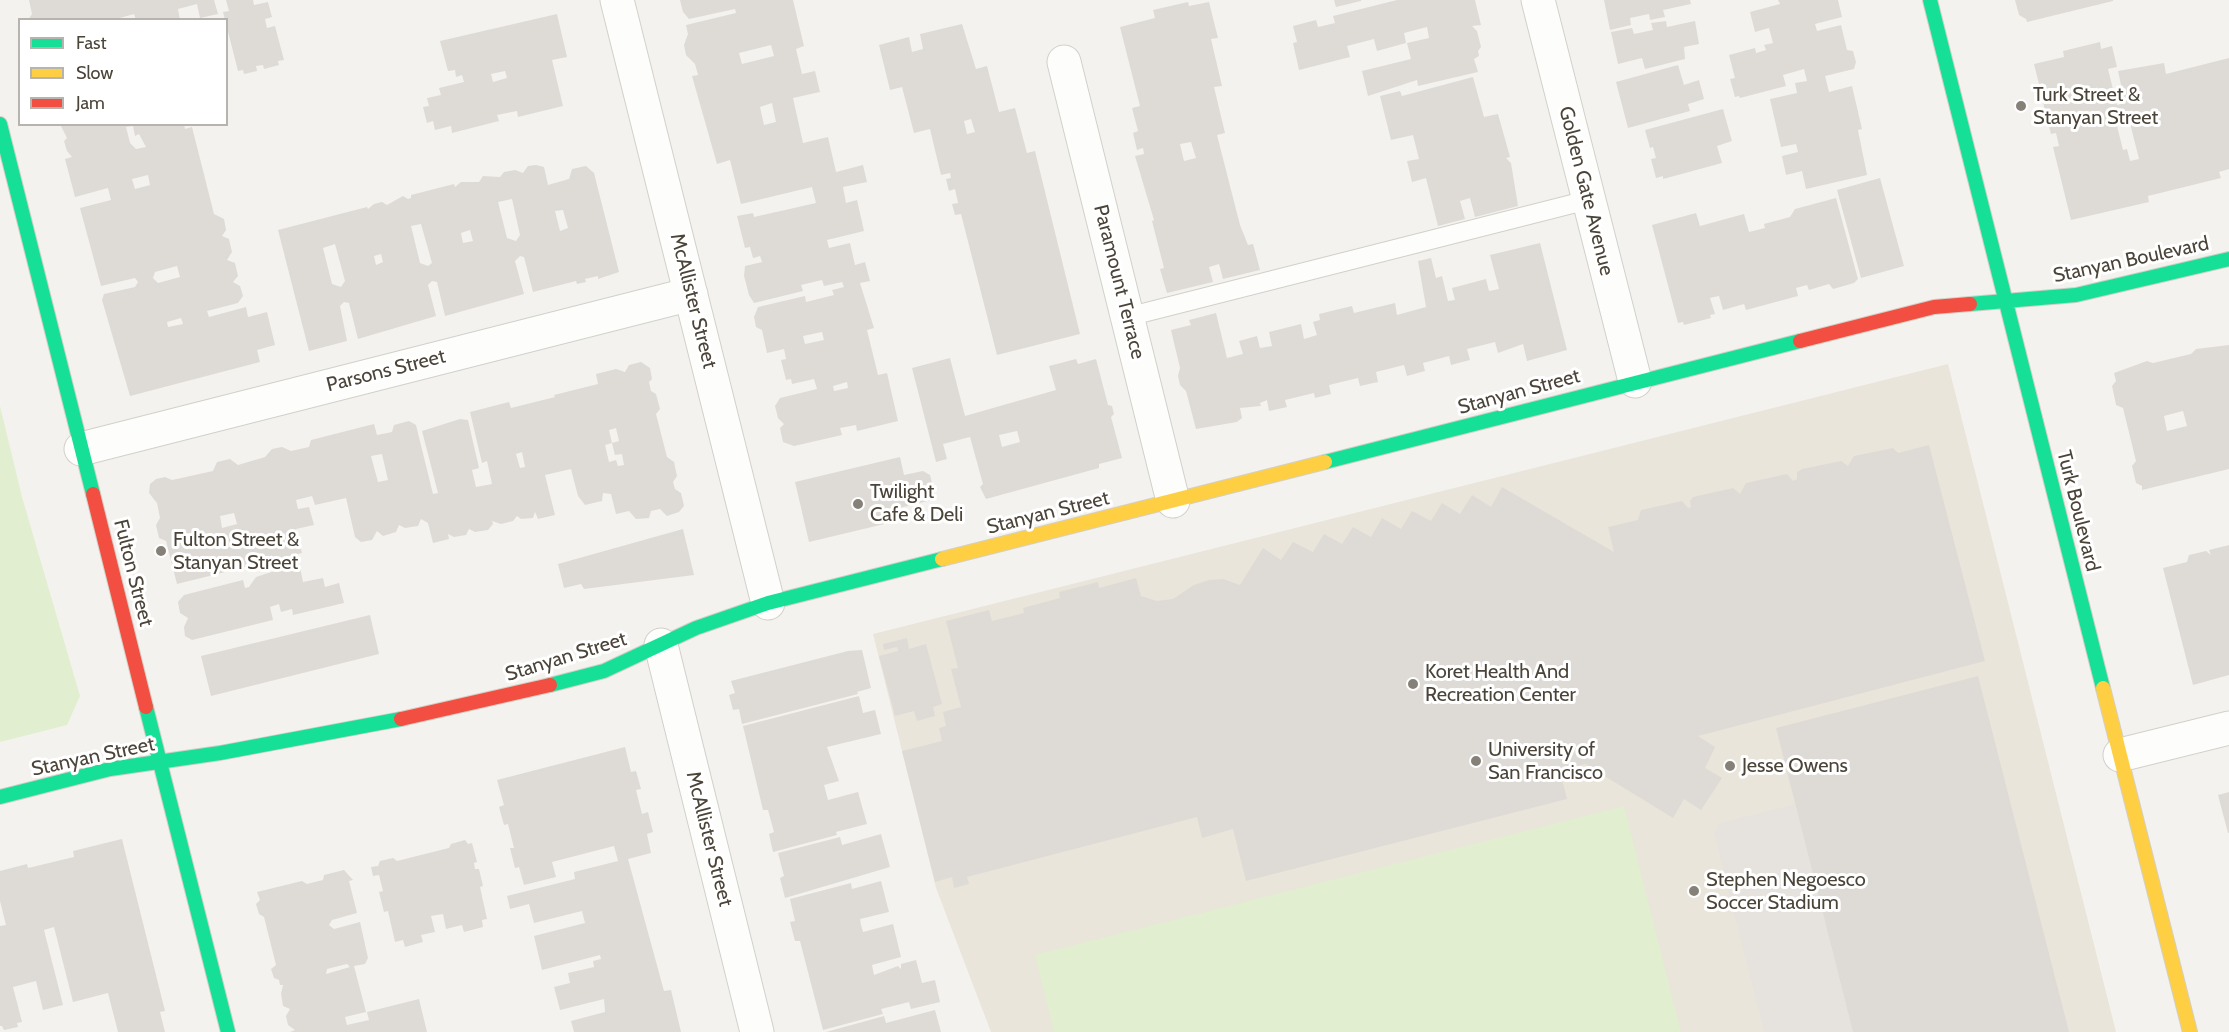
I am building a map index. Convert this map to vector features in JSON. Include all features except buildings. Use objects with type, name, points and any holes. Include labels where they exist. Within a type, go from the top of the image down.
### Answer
[{"type":"main road","name":"Turk Boulevard","points":[[1930,0],[2190,1032]]},
{"type":"main road","name":"Fulton Street","points":[[0,124],[228,1032]]},
{"type":"main road","name":"Stanyan Boulevard","points":[[2006,301],[2076,295],[2229,259]]},
{"type":"main road","name":"Stanyan Street","points":[[0,797],[110,769],[446,711],[604,671],[632,660],[696,628],[768,603],[1635,381],[1934,307],[2006,301]]},
{"type":"street","name":"McAllister Street","points":[[617,0],[768,603]]},
{"type":"street","name":"Golden Gate Avenue","points":[[1538,0],[1635,381]]},
{"type":"street","name":"Paramount Terrace","points":[[1064,62],[1173,501]]},
{"type":"street","name":"Parsons Street","points":[[81,449],[691,294]]},
{"type":"street","name":"McAllister Street","points":[[660,645],[757,1032]]},
{"type":"street","points":[[2120,755],[2229,728]]},
{"type":"lane","points":[[1127,317],[1588,200]]},
{"type":"shaded area","name":"University of San Francisco","points":[[1948,364],[2116,1032],[991,1032],[936,888],[873,634]]},
{"type":"shaded area","points":[[1795,804],[1853,1032],[1764,1032],[1714,833],[1720,823]]},
{"type":"green space","points":[[0,406],[22,497],[80,696],[67,725],[0,742]]},
{"type":"green space","points":[[1624,806],[1681,1032],[1054,1032],[1035,955]]},
{"type":"traffic: fast","points":[[1930,0],[2103,688]]},
{"type":"traffic: fast","points":[[0,124],[93,494]]},
{"type":"traffic: fast","points":[[1970,304],[2076,295],[2229,259]]},
{"type":"traffic: fast","points":[[1325,462],[1800,341]]},
{"type":"traffic: fast","points":[[550,685],[604,671],[696,628],[768,603],[942,559]]},
{"type":"traffic: fast","points":[[146,707],[228,1032]]},
{"type":"traffic: fast","points":[[0,797],[110,769],[220,753],[401,719]]},
{"type":"traffic: slow","points":[[942,559],[1325,462]]},
{"type":"traffic: slow","points":[[2103,688],[2190,1032]]},
{"type":"traffic: jam","points":[[1800,341],[1934,307],[1970,304]]},
{"type":"traffic: jam","points":[[93,494],[146,707]]},
{"type":"traffic: jam","points":[[401,719],[550,685]]},
{"type":"place","name":"Turk Street & Stanyan Street","points":[[2021,106]]},
{"type":"place","name":"Twilight Cafe & Deli","points":[[858,504]]},
{"type":"place","name":"Fulton Street & Stanyan Street","points":[[161,551]]},
{"type":"place","name":"Koret Health And Recreation Center","points":[[1413,684]]},
{"type":"place","name":"University of San Francisco","points":[[1476,761]]},
{"type":"place","name":"Jesse Owens","points":[[1730,766]]},
{"type":"place","name":"Stephen Negoesco Soccer Stadium","points":[[1694,891]]}]
